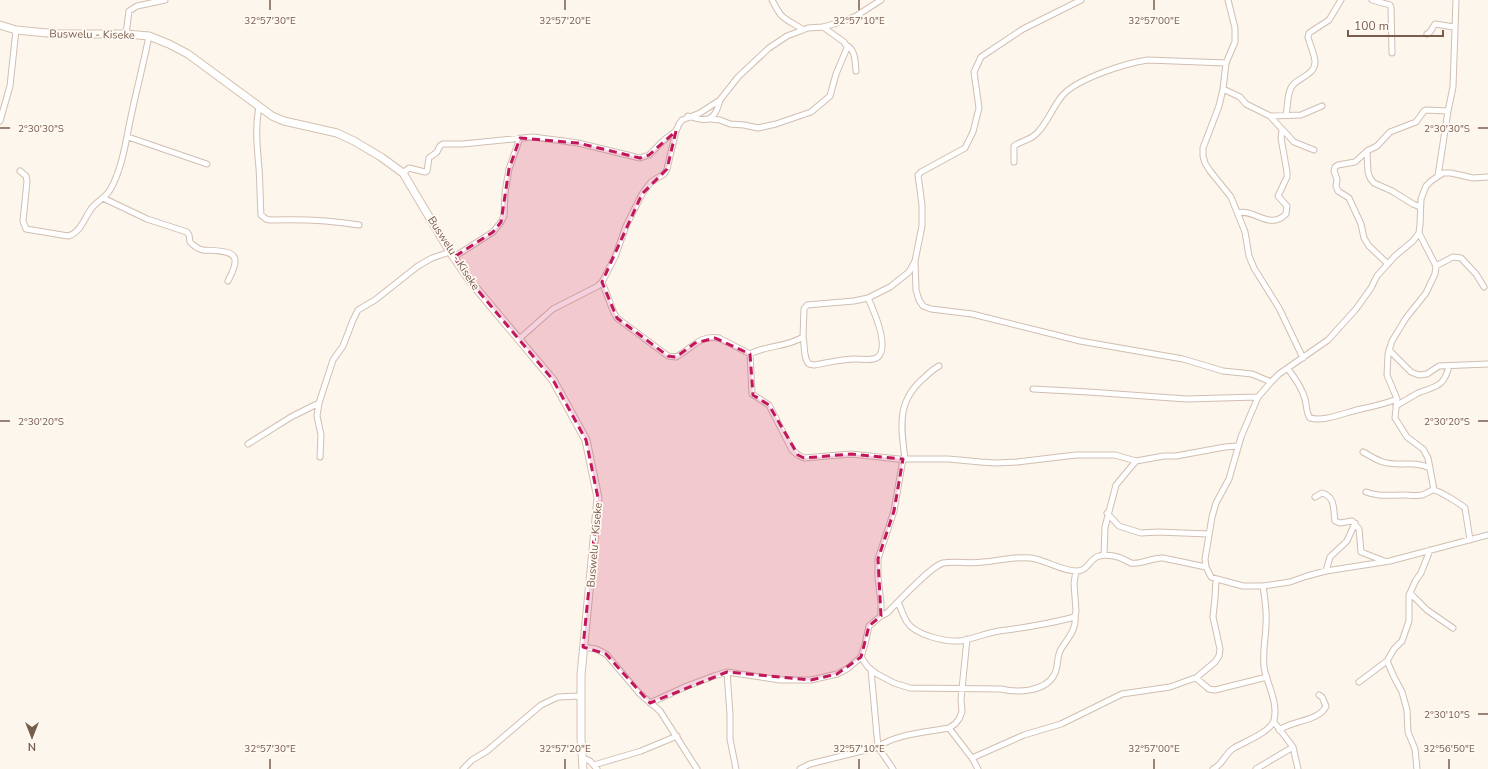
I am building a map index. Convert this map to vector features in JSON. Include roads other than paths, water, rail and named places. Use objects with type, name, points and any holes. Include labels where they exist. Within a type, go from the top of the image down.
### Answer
[{"type":"main road","name":"Buswelu - Kiseke","points":[[0,25],[16,30],[58,34],[126,34],[149,36],[188,54],[272,116],[284,121],[337,133],[381,157],[403,173],[452,255],[470,281],[553,380],[586,440],[592,463],[598,498],[592,572],[583,647],[580,696],[583,769]]},
{"type":"street","points":[[126,34],[129,11],[136,6],[165,0]]},
{"type":"street","points":[[772,0],[781,15],[803,30]]},
{"type":"street","points":[[710,119],[715,114],[720,100],[738,77],[769,48],[787,36],[803,30],[823,27],[856,16],[881,0]]},
{"type":"street","points":[[1081,0],[1023,29],[981,57],[974,72],[979,108],[973,132],[968,143],[965,148],[918,175],[922,205],[922,226],[915,262],[916,290],[923,306],[931,309],[972,314],[1080,341],[1176,357],[1223,371],[1252,374],[1271,382]]},
{"type":"street","points":[[1228,0],[1235,28],[1235,42],[1226,63],[1219,106],[1203,148],[1203,156],[1210,171],[1231,197],[1245,232],[1249,256],[1254,268],[1280,308],[1303,358]]},
{"type":"street","points":[[1286,115],[1290,90],[1294,84],[1307,76],[1315,65],[1315,60],[1308,37],[1309,33],[1329,20],[1341,0]]},
{"type":"street","points":[[1372,0],[1390,5],[1391,7],[1392,53]]},
{"type":"street","points":[[1438,176],[1453,87],[1456,0]]},
{"type":"street","points":[[1427,34],[1434,24],[1454,27]]},
{"type":"street","points":[[823,27],[836,34],[846,45],[850,47],[854,55],[856,71]]},
{"type":"street","points":[[0,121],[10,86],[16,30]]},
{"type":"street","points":[[20,170],[26,176],[27,181],[23,215],[26,229],[68,236],[73,235],[78,230],[92,208],[110,190],[119,170],[128,136],[149,36]]},
{"type":"street","points":[[688,116],[705,121],[710,119],[720,120],[730,124],[758,128],[776,124],[811,112],[830,96],[846,45]]},
{"type":"street","points":[[1014,162],[1014,146],[1036,135],[1061,97],[1068,90],[1088,78],[1137,62],[1148,60],[1226,63]]},
{"type":"street","points":[[1223,88],[1240,97],[1251,107],[1270,116],[1294,142],[1314,150]]},
{"type":"street","points":[[519,339],[554,309],[598,286],[602,282],[616,257],[628,221],[642,194],[651,182],[664,174],[667,169],[679,124],[688,116],[700,113],[720,100]]},
{"type":"street","points":[[259,106],[256,123],[256,141],[262,217],[270,220],[320,220],[360,225]]},
{"type":"street","points":[[1270,116],[1301,115],[1322,106]]},
{"type":"street","points":[[1388,264],[1364,238],[1361,224],[1349,198],[1338,191],[1336,186],[1337,179],[1334,171],[1335,167],[1338,164],[1355,162],[1367,151],[1377,146],[1390,132],[1416,122],[1426,110],[1448,111]]},
{"type":"street","points":[[1238,213],[1243,211],[1248,212],[1262,219],[1272,220],[1278,219],[1286,214],[1287,206],[1278,196],[1287,177],[1281,138],[1282,130]]},
{"type":"street","points":[[403,173],[408,168],[425,172],[427,170],[429,158],[441,145],[533,137],[578,143],[640,158],[649,155],[664,140],[676,131]]},
{"type":"street","points":[[128,136],[186,155],[207,164]]},
{"type":"street","points":[[320,457],[321,436],[317,416],[319,403],[334,360],[343,346],[358,310],[375,300],[418,266],[432,258],[452,255],[493,232],[501,222],[505,212],[505,193],[509,169],[520,138]]},
{"type":"street","points":[[1367,151],[1368,172],[1374,183],[1392,191],[1420,207]]},
{"type":"street","points":[[1488,177],[1466,178],[1451,172],[1443,173],[1426,186],[1421,199],[1419,233],[1413,241],[1377,276],[1371,288],[1356,309],[1328,340],[1271,382],[1258,397],[1238,446],[1229,479],[1216,503],[1205,559],[1206,567],[1212,577],[1216,579],[1243,586],[1263,586],[1290,582],[1326,571],[1385,562],[1488,535]]},
{"type":"street","points":[[103,198],[147,220],[186,232],[189,235],[190,242],[195,247],[203,250],[218,250],[234,256],[235,263],[228,281]]},
{"type":"street","points":[[1419,233],[1436,266],[1435,274],[1422,299],[1406,318],[1392,341],[1386,367],[1387,375],[1397,399],[1395,418],[1407,437],[1426,453],[1434,490]]},
{"type":"street","points":[[1436,266],[1453,257],[1460,258],[1476,274],[1484,287]]},
{"type":"street","points":[[868,298],[879,324],[881,340],[880,354],[873,359],[856,358],[814,365],[806,362],[803,337],[804,309],[807,304],[854,301],[874,296],[901,280],[909,272],[915,262]]},
{"type":"street","points":[[602,282],[617,318],[668,356],[676,357],[695,343],[715,338],[719,338],[750,354]]},
{"type":"street","points":[[750,354],[759,349],[791,343],[803,337]]},
{"type":"street","points":[[1389,350],[1408,369],[1420,375],[1427,374],[1439,366],[1488,364]]},
{"type":"street","points":[[750,354],[752,394],[769,405],[792,450],[804,458],[850,454],[904,459],[948,459],[996,463],[1076,455],[1115,455],[1136,461],[1238,446]]},
{"type":"street","points":[[881,616],[878,559],[894,511],[904,459],[902,417],[908,396],[916,383],[933,369],[940,366]]},
{"type":"street","points":[[1396,406],[1420,393],[1436,387],[1444,378],[1449,366]]},
{"type":"street","points":[[1288,369],[1296,379],[1302,391],[1310,418],[1320,419],[1344,414],[1385,404],[1397,399]]},
{"type":"street","points":[[1033,389],[1067,390],[1186,399],[1258,397]]},
{"type":"street","points":[[248,444],[291,417],[319,403]]},
{"type":"street","points":[[1363,452],[1383,463],[1417,464],[1430,468]]},
{"type":"street","points":[[1104,555],[1105,528],[1116,485],[1136,461]]},
{"type":"street","points":[[1366,492],[1382,496],[1420,495],[1434,490],[1439,491],[1465,508],[1470,540]]},
{"type":"street","points":[[1315,497],[1322,493],[1326,494],[1333,501],[1335,521],[1338,523],[1352,521],[1355,523],[1358,530],[1361,552],[1385,562]]},
{"type":"street","points":[[1108,513],[1119,526],[1141,533],[1158,532],[1209,534]]},
{"type":"street","points":[[1326,571],[1330,557],[1347,541],[1355,523]]},
{"type":"street","points":[[1359,682],[1387,660],[1394,649],[1402,641],[1409,621],[1408,600],[1410,593],[1421,573],[1430,550]]},
{"type":"street","points":[[650,703],[687,686],[727,672],[780,680],[811,680],[837,674],[847,669],[861,657],[866,644],[869,626],[887,613],[933,568],[944,563],[983,562],[1020,557],[1040,560],[1055,566],[1076,571],[1082,570],[1094,559],[1104,555],[1116,557],[1131,563],[1163,558],[1206,567]]},
{"type":"street","points":[[861,657],[871,670],[877,674],[894,683],[910,688],[1001,689],[1011,692],[1043,686],[1055,674],[1057,656],[1074,628],[1076,621],[1074,583],[1076,571]]},
{"type":"street","points":[[972,758],[1024,735],[1061,724],[1122,694],[1170,687],[1196,678],[1215,662],[1219,656],[1220,649],[1212,617],[1216,598],[1216,579]]},
{"type":"street","points":[[1213,769],[1221,763],[1228,752],[1266,730],[1274,722],[1274,704],[1265,671],[1266,622],[1263,586]]},
{"type":"street","points":[[1410,593],[1427,610],[1453,628]]},
{"type":"street","points":[[898,602],[908,623],[926,635],[940,640],[961,641],[999,631],[1032,627],[1075,616]]},
{"type":"street","points":[[800,769],[810,764],[878,748],[882,744],[900,738],[949,728],[955,724],[962,712],[962,688],[967,639]]},
{"type":"street","points":[[583,647],[596,649],[606,654],[640,694],[660,711],[697,769]]},
{"type":"street","points":[[1387,660],[1402,692],[1406,710],[1408,732],[1415,749],[1417,769]]},
{"type":"street","points":[[871,670],[878,748],[893,769]]},
{"type":"street","points":[[727,672],[730,739],[736,769]]},
{"type":"street","points":[[1196,678],[1212,690],[1267,677]]},
{"type":"street","points":[[1280,730],[1285,726],[1321,713],[1326,706],[1322,697],[1319,695]]},
{"type":"street","points":[[463,769],[472,760],[487,751],[541,705],[558,697],[580,696]]},
{"type":"street","points":[[1274,722],[1293,747],[1298,769]]},
{"type":"street","points":[[949,728],[972,758],[978,769]]},
{"type":"street","points":[[583,758],[590,761],[596,767],[677,736]]},
{"type":"street","points":[[1256,769],[1293,747]]}]
